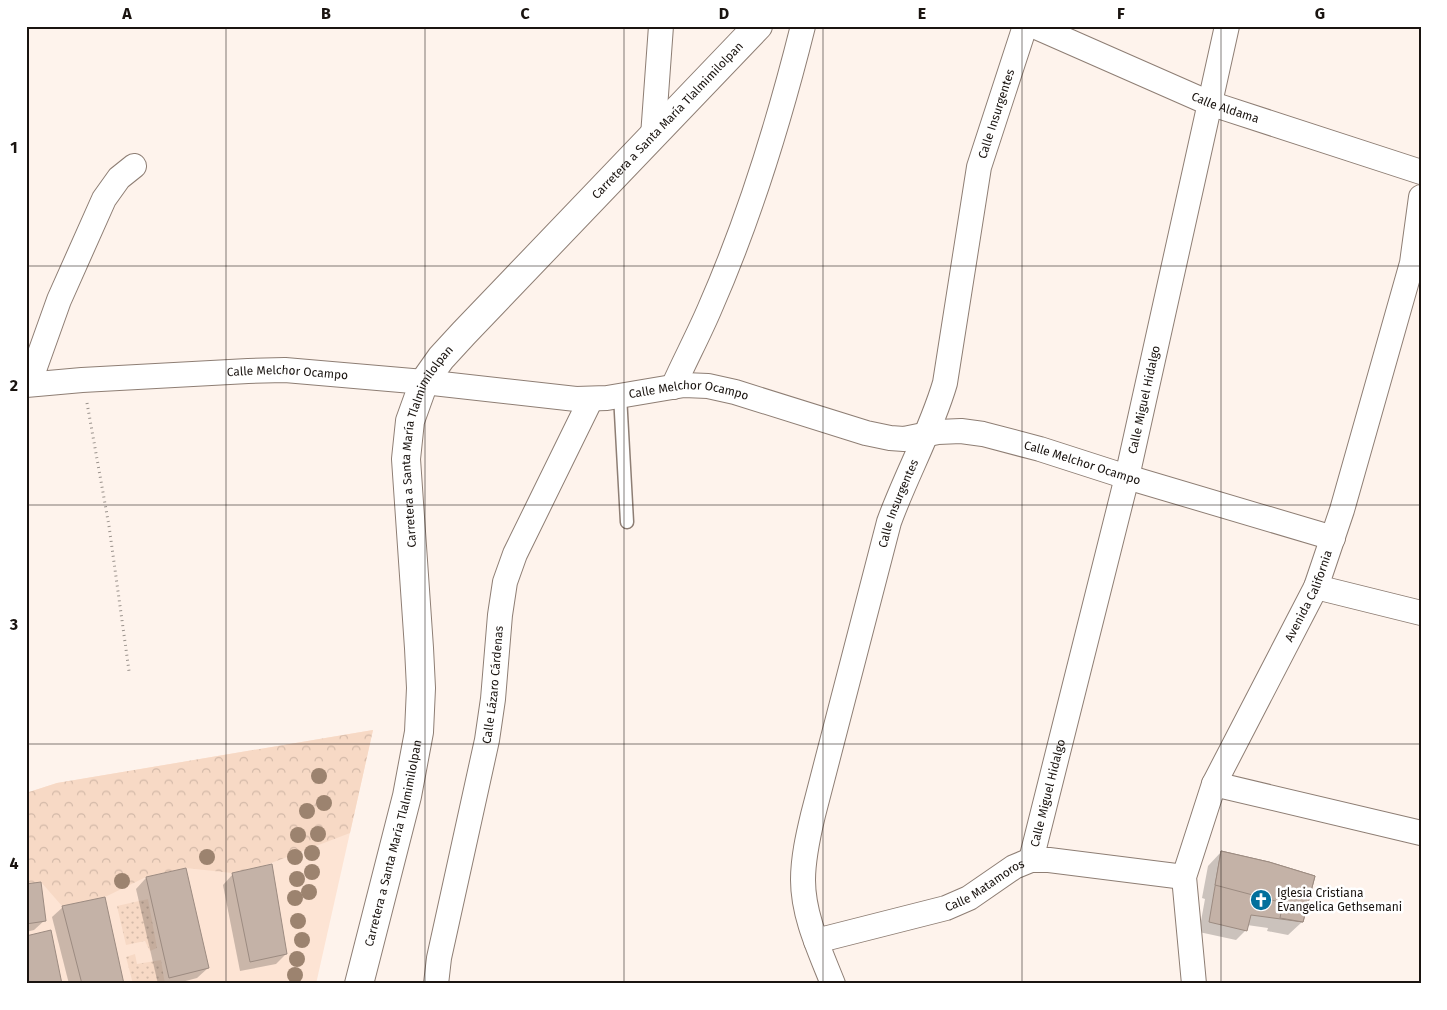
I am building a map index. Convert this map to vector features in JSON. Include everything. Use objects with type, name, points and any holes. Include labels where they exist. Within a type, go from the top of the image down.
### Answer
[{"type":"main road","name":"Carretera a Santa María Tlalmimilolpan","points":[[359,984],[407,796],[419,732],[420,648],[406,459],[410,421],[424,382],[441,358],[464,333],[758,26]]},
{"type":"street","points":[[653,136],[661,26]]},
{"type":"street","points":[[673,386],[710,308],[738,240],[768,152],[803,26]]},
{"type":"street","name":"Calle Insurgentes","points":[[833,984],[816,941],[805,905],[803,880],[805,853],[889,522],[899,494],[938,407],[945,383],[979,167],[993,119],[1025,26]]},
{"type":"street","name":"Calle Aldama","points":[[1034,26],[1209,103],[1421,172]]},
{"type":"street","name":"Calle Miguel Hidalgo","points":[[1031,860],[1127,477],[1227,26]]},
{"type":"street","points":[[28,384],[59,300],[104,199],[119,178],[134,166]]},
{"type":"street","name":"Avenida California","points":[[1194,984],[1184,877],[1214,784],[1316,587],[1333,538],[1416,264],[1421,197]]},
{"type":"street","name":"Calle Melchor Ocampo","points":[[28,384],[284,370],[424,382],[576,399],[591,399],[673,386],[708,386],[735,392],[866,433],[890,438],[904,439],[938,432],[961,431],[984,434],[1040,448],[1127,477],[1333,538]]},
{"type":"street","name":"Calle Lázaro Cárdenas","points":[[436,984],[439,958],[487,740],[493,699],[500,615],[506,582],[515,554],[591,399]]},
{"type":"street","points":[[1316,587],[1421,612]]},
{"type":"street","points":[[1214,784],[1421,833]]},
{"type":"street","name":"Calle Matamoros","points":[[816,941],[946,908],[970,898],[1014,867],[1031,860],[1049,860],[1184,877]]},
{"type":"lane","points":[[620,395],[627,522]]},
{"type":"path","points":[[82,380],[109,526],[129,671]]},
{"type":"shaded area","points":[[373,730],[316,984],[26,984],[26,793],[57,783]]},
{"type":"green space","points":[[373,730],[350,833],[266,865],[232,873],[186,868],[146,877],[105,897],[62,906],[41,882],[26,884],[26,793],[57,783]]},
{"type":"green space","points":[[148,899],[157,948],[150,951],[145,941],[126,945],[117,906]]},
{"type":"green space","points":[[135,954],[137,964],[161,960],[165,984],[133,984],[126,957]]},
{"type":"building","name":"Iglesia Cristiana Evangelica Gethsemani","points":[[1221,851],[1269,862],[1315,876],[1303,922],[1251,915],[1247,931],[1209,922]]},
{"type":"building","name":"Iglesia Cristiana Evangelica Gethsemani","points":[[1221,851],[1269,862],[1315,876],[1303,922],[1280,918],[1283,903],[1215,885]]},
{"type":"building","points":[[272,864],[287,954],[250,962],[232,873]]},
{"type":"building","points":[[186,868],[209,968],[169,978],[146,877]]},
{"type":"building","points":[[41,882],[46,921],[26,924],[26,884]]},
{"type":"building","points":[[105,897],[124,984],[82,984],[62,906]]},
{"type":"building","points":[[51,930],[62,984],[26,984],[26,936]]},
{"type":"place","name":"Iglesia Cristiana Evangelica Gethsemani","points":[[1261,900]]}]
